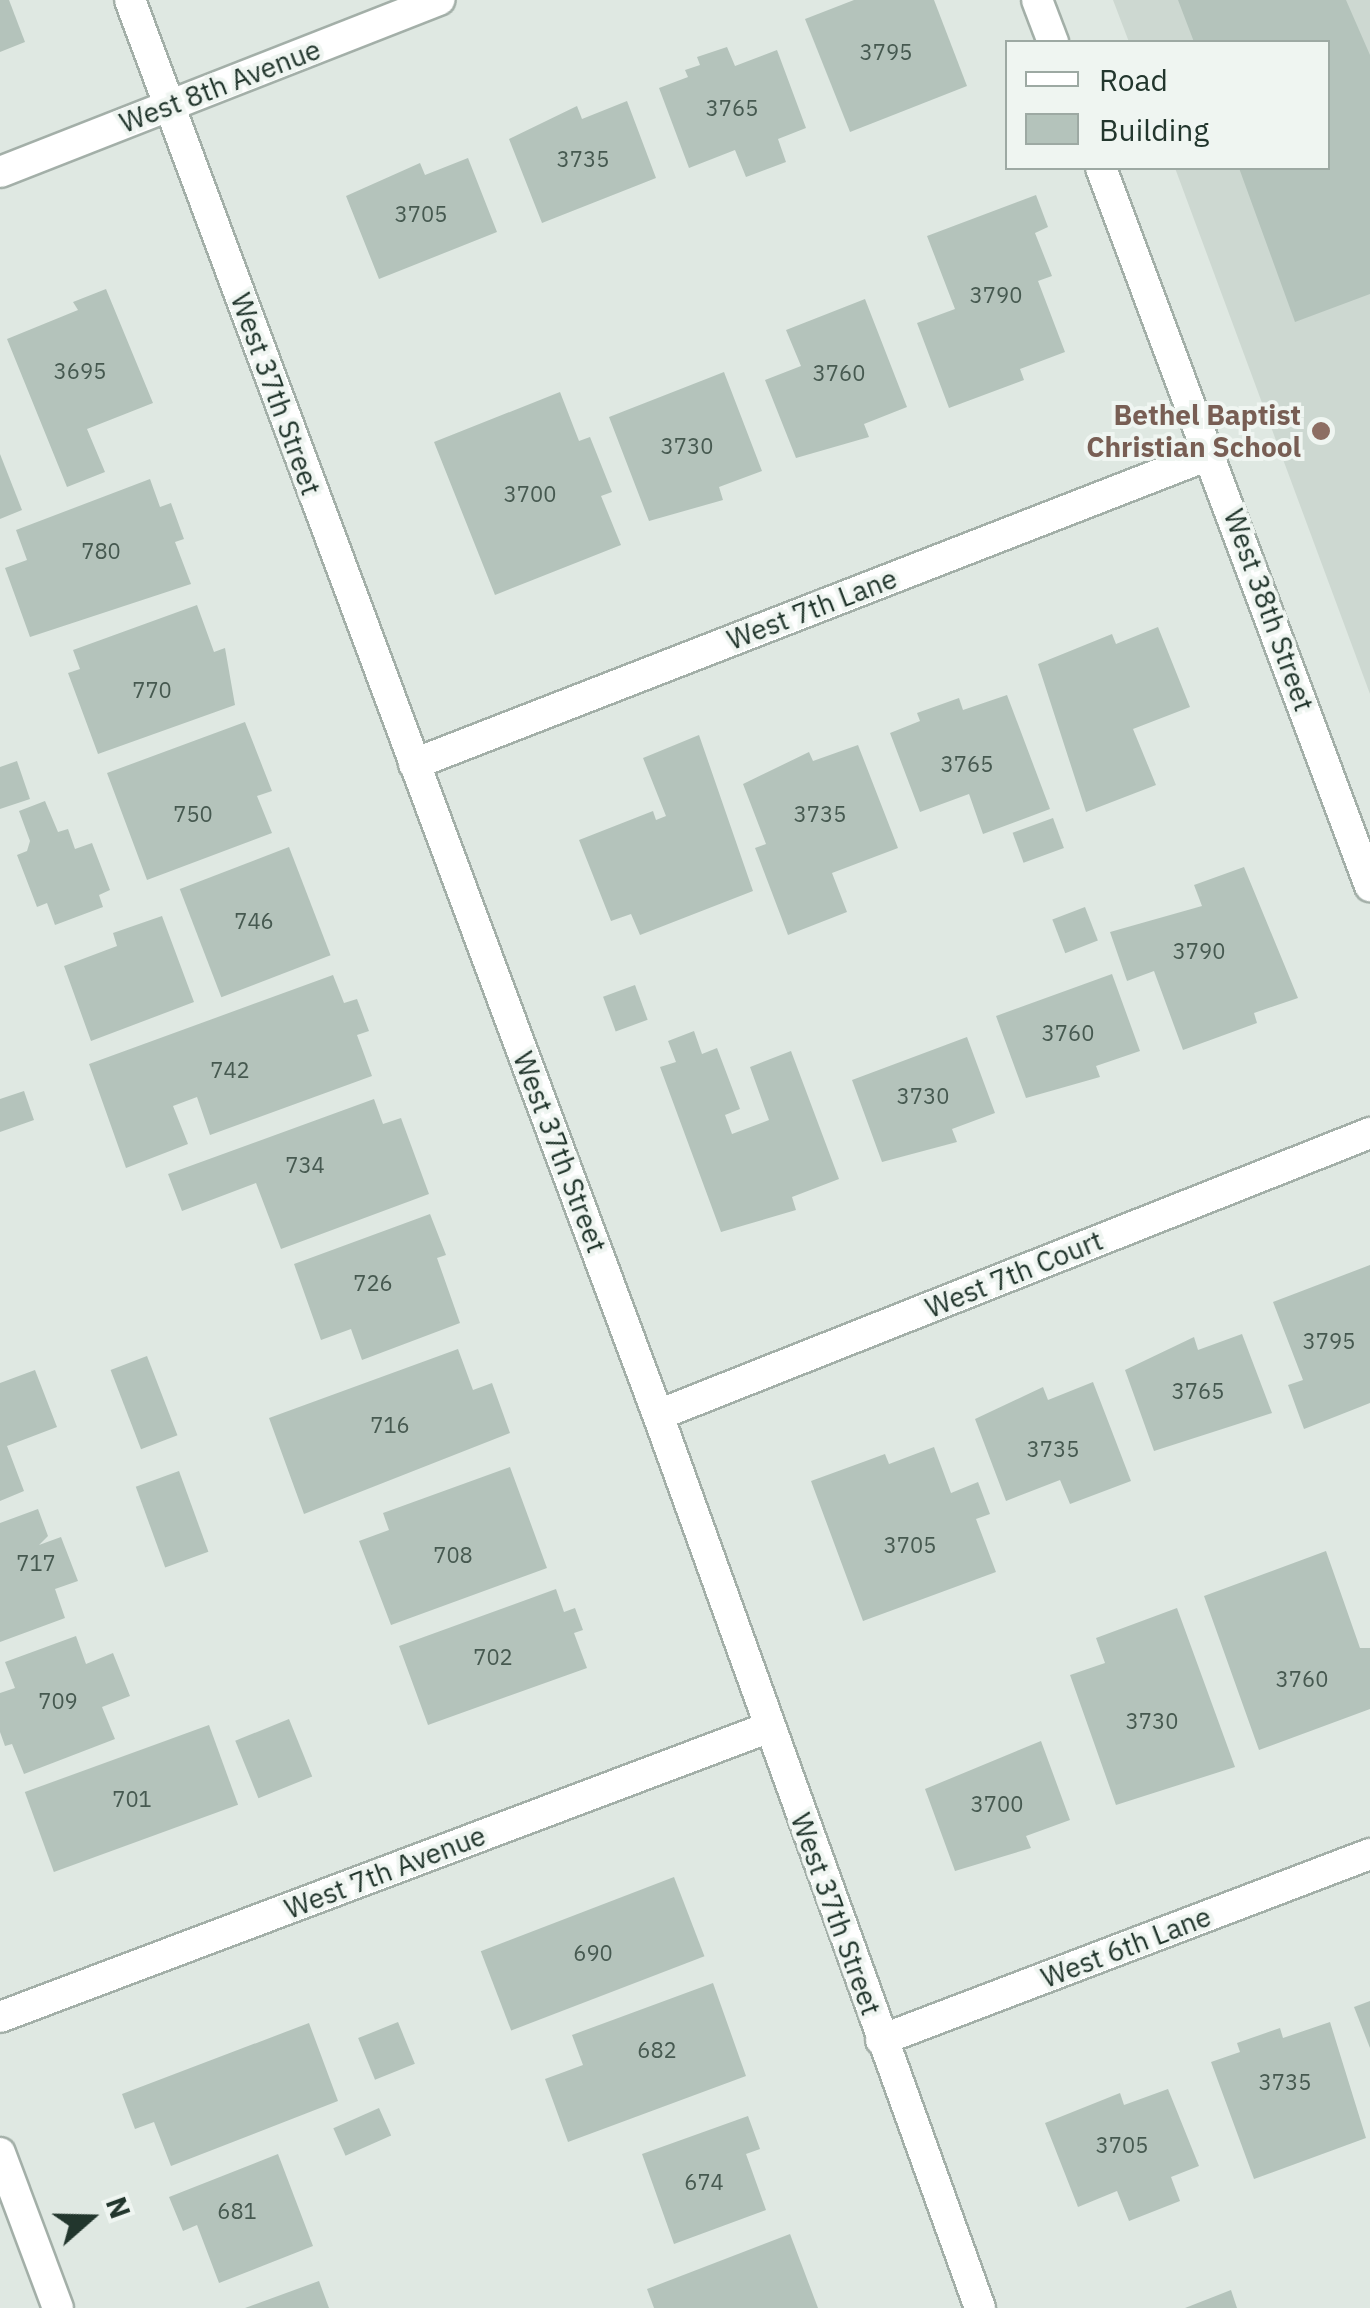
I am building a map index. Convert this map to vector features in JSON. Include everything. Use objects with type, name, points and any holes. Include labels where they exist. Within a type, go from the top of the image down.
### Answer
[{"type":"street","name":"West 37th Street","points":[[130,0],[658,1415],[980,2308]]},
{"type":"street","name":"West 8th Avenue","points":[[0,172],[440,0]]},
{"type":"street","points":[[1037,0],[1053,40]]},
{"type":"street","name":"West 38th Street","points":[[1102,170],[1370,886]]},
{"type":"street","name":"West 7th Lane","points":[[414,764],[1211,454]]},
{"type":"street","name":"West 7th Court","points":[[658,1415],[1370,1132]]},
{"type":"street","name":"West 7th Avenue","points":[[0,2017],[770,1727]]},
{"type":"street","name":"West 6th Lane","points":[[882,2040],[1370,1854]]},
{"type":"street","points":[[0,2153],[58,2308]]},
{"type":"shaded area","name":"Bethel Baptist Christian School","points":[[1113,0],[1370,0],[1370,694],[1176,170],[1330,170],[1330,40],[1128,40]]},
{"type":"building","points":[[0,0],[9,0],[25,42],[0,52]]},
{"type":"building","points":[[854,0],[934,0],[967,86],[850,132],[805,19]]},
{"type":"building","points":[[1178,0],[1346,0],[1370,55],[1370,294],[1295,322],[1240,170],[1330,170],[1330,40],[1193,40]]},
{"type":"building","points":[[727,47],[735,66],[777,50],[806,128],[778,139],[786,162],[746,177],[735,150],[689,168],[659,88],[688,77],[685,70],[700,65],[697,57]]},
{"type":"building","points":[[627,101],[656,178],[542,223],[509,139],[577,106],[582,119]]},
{"type":"building","points":[[468,158],[497,232],[379,279],[346,196],[420,163],[425,175]]},
{"type":"building","points":[[1036,195],[1048,227],[1035,233],[1052,276],[1038,281],[1065,352],[1020,369],[1024,380],[949,408],[917,323],[955,309],[927,236]]},
{"type":"building","points":[[106,289],[153,403],[87,429],[105,472],[67,487],[7,339],[78,310],[73,302]]},
{"type":"building","points":[[865,299],[907,407],[864,424],[869,437],[796,458],[765,380],[801,366],[786,330]]},
{"type":"building","points":[[724,372],[762,471],[719,487],[723,500],[649,521],[609,417]]},
{"type":"building","points":[[560,392],[579,441],[590,437],[612,492],[601,496],[621,545],[495,595],[434,442]]},
{"type":"building","points":[[0,454],[22,510],[0,519]]},
{"type":"building","points":[[150,479],[160,507],[171,503],[184,539],[175,542],[191,584],[30,637],[5,568],[27,560],[16,530]]},
{"type":"building","points":[[197,605],[214,652],[225,648],[235,705],[98,754],[68,673],[80,669],[73,650]]},
{"type":"building","points":[[1158,627],[1190,707],[1133,729],[1156,785],[1086,812],[1038,664],[1112,634],[1116,644]]},
{"type":"building","points":[[1007,695],[1050,809],[983,834],[969,794],[920,812],[890,733],[920,721],[917,713],[959,698],[963,710]]},
{"type":"building","points":[[245,722],[272,791],[257,796],[272,833],[147,880],[107,773]]},
{"type":"building","points":[[699,735],[753,891],[640,935],[631,914],[611,921],[579,840],[653,811],[656,820],[666,816],[643,758]]},
{"type":"building","points":[[858,745],[898,848],[832,873],[847,912],[788,935],[755,848],[766,844],[743,784],[809,752],[813,761]]},
{"type":"building","points":[[17,761],[30,799],[0,809],[0,767]]},
{"type":"building","points":[[45,801],[58,832],[68,829],[75,849],[92,843],[110,890],[99,895],[103,907],[55,925],[47,903],[37,907],[17,855],[27,851],[30,841],[19,811]]},
{"type":"building","points":[[1053,818],[1064,848],[1024,863],[1013,833]]},
{"type":"building","points":[[289,847],[331,955],[221,997],[180,889]]},
{"type":"building","points":[[1244,867],[1298,998],[1254,1013],[1257,1023],[1183,1050],[1154,971],[1127,981],[1110,932],[1202,906],[1194,885]]},
{"type":"building","points":[[1085,907],[1098,941],[1065,953],[1052,920]]},
{"type":"building","points":[[162,916],[194,1002],[91,1041],[64,966],[117,946],[113,933]]},
{"type":"building","points":[[1112,974],[1140,1051],[1096,1066],[1100,1077],[1026,1098],[996,1016]]},
{"type":"building","points":[[333,975],[344,1003],[357,999],[369,1031],[357,1035],[372,1076],[210,1135],[197,1097],[173,1106],[188,1144],[126,1168],[89,1064]]},
{"type":"building","points":[[635,985],[648,1020],[616,1031],[603,997]]},
{"type":"building","points":[[694,1031],[702,1054],[717,1048],[740,1109],[725,1115],[732,1134],[769,1120],[750,1067],[791,1051],[839,1179],[792,1197],[796,1210],[721,1232],[660,1067],[676,1062],[668,1041]]},
{"type":"building","points":[[967,1037],[995,1113],[952,1129],[957,1142],[882,1162],[852,1080]]},
{"type":"building","points":[[24,1091],[34,1120],[0,1132],[0,1099]]},
{"type":"building","points":[[374,1099],[383,1124],[401,1118],[429,1194],[281,1249],[256,1183],[182,1211],[168,1174]]},
{"type":"building","points":[[430,1214],[446,1255],[437,1258],[460,1323],[362,1360],[351,1329],[321,1340],[294,1264]]},
{"type":"building","points":[[1370,1265],[1370,1403],[1304,1429],[1288,1385],[1303,1380],[1273,1302]]},
{"type":"building","points":[[1242,1334],[1272,1413],[1154,1451],[1125,1370],[1194,1337],[1198,1350]]},
{"type":"building","points":[[458,1349],[473,1390],[492,1383],[510,1433],[304,1514],[269,1418]]},
{"type":"building","points":[[147,1356],[177,1435],[141,1449],[111,1370]]},
{"type":"building","points":[[35,1370],[57,1427],[7,1446],[24,1491],[0,1501],[0,1383]]},
{"type":"building","points":[[1093,1382],[1131,1481],[1070,1504],[1060,1480],[1006,1501],[975,1419],[1043,1387],[1048,1400]]},
{"type":"building","points":[[934,1447],[951,1493],[978,1482],[990,1514],[976,1519],[996,1572],[863,1621],[811,1481],[885,1454],[889,1464]]},
{"type":"building","points":[[510,1467],[547,1568],[391,1625],[359,1541],[389,1530],[383,1513]]},
{"type":"building","points":[[179,1471],[208,1552],[165,1568],[136,1487]]},
{"type":"building","points":[[38,1509],[48,1536],[39,1545],[61,1537],[78,1581],[55,1589],[65,1618],[0,1642],[0,1523]]},
{"type":"building","points":[[1326,1551],[1360,1648],[1370,1648],[1370,1709],[1259,1750],[1204,1596]]},
{"type":"building","points":[[556,1589],[564,1612],[575,1608],[583,1630],[574,1633],[587,1668],[428,1725],[399,1646]]},
{"type":"building","points":[[1177,1608],[1235,1767],[1116,1805],[1070,1675],[1105,1663],[1096,1638]]},
{"type":"building","points":[[76,1636],[86,1664],[113,1653],[130,1696],[102,1707],[115,1739],[24,1774],[12,1744],[5,1746],[0,1732],[0,1693],[15,1688],[5,1662]]},
{"type":"building","points":[[289,1719],[312,1776],[258,1798],[235,1741]]},
{"type":"building","points":[[209,1725],[238,1805],[54,1872],[25,1792]]},
{"type":"building","points":[[1041,1741],[1070,1820],[1026,1836],[1031,1848],[955,1871],[925,1789]]},
{"type":"building","points":[[674,1877],[704,1956],[511,2031],[481,1951]]},
{"type":"building","points":[[713,1983],[746,2076],[568,2142],[545,2079],[583,2065],[572,2035]]},
{"type":"building","points":[[1370,2001],[1370,2048],[1354,2007]]},
{"type":"building","points":[[398,2022],[415,2064],[375,2080],[358,2038]]},
{"type":"building","points":[[1330,2022],[1366,2138],[1254,2179],[1211,2062],[1240,2052],[1237,2043],[1280,2028],[1283,2038]]},
{"type":"building","points":[[309,2023],[338,2101],[171,2166],[154,2122],[135,2129],[122,2094]]},
{"type":"building","points":[[1168,2089],[1199,2166],[1171,2177],[1180,2201],[1129,2221],[1117,2191],[1078,2207],[1045,2123],[1120,2093],[1124,2105]]},
{"type":"building","points":[[379,2108],[391,2135],[346,2156],[333,2128]]},
{"type":"building","points":[[748,2116],[760,2149],[746,2154],[766,2210],[674,2244],[642,2154]]},
{"type":"building","points":[[278,2154],[313,2246],[219,2283],[197,2225],[183,2231],[169,2197]]},
{"type":"building","points":[[790,2234],[818,2308],[654,2308],[647,2289]]},
{"type":"building","points":[[319,2281],[329,2308],[245,2308]]},
{"type":"building","points":[[1231,2290],[1237,2308],[1185,2308]]},
{"type":"place","name":"Bethel Baptist Christian School","points":[[1321,431]]}]
